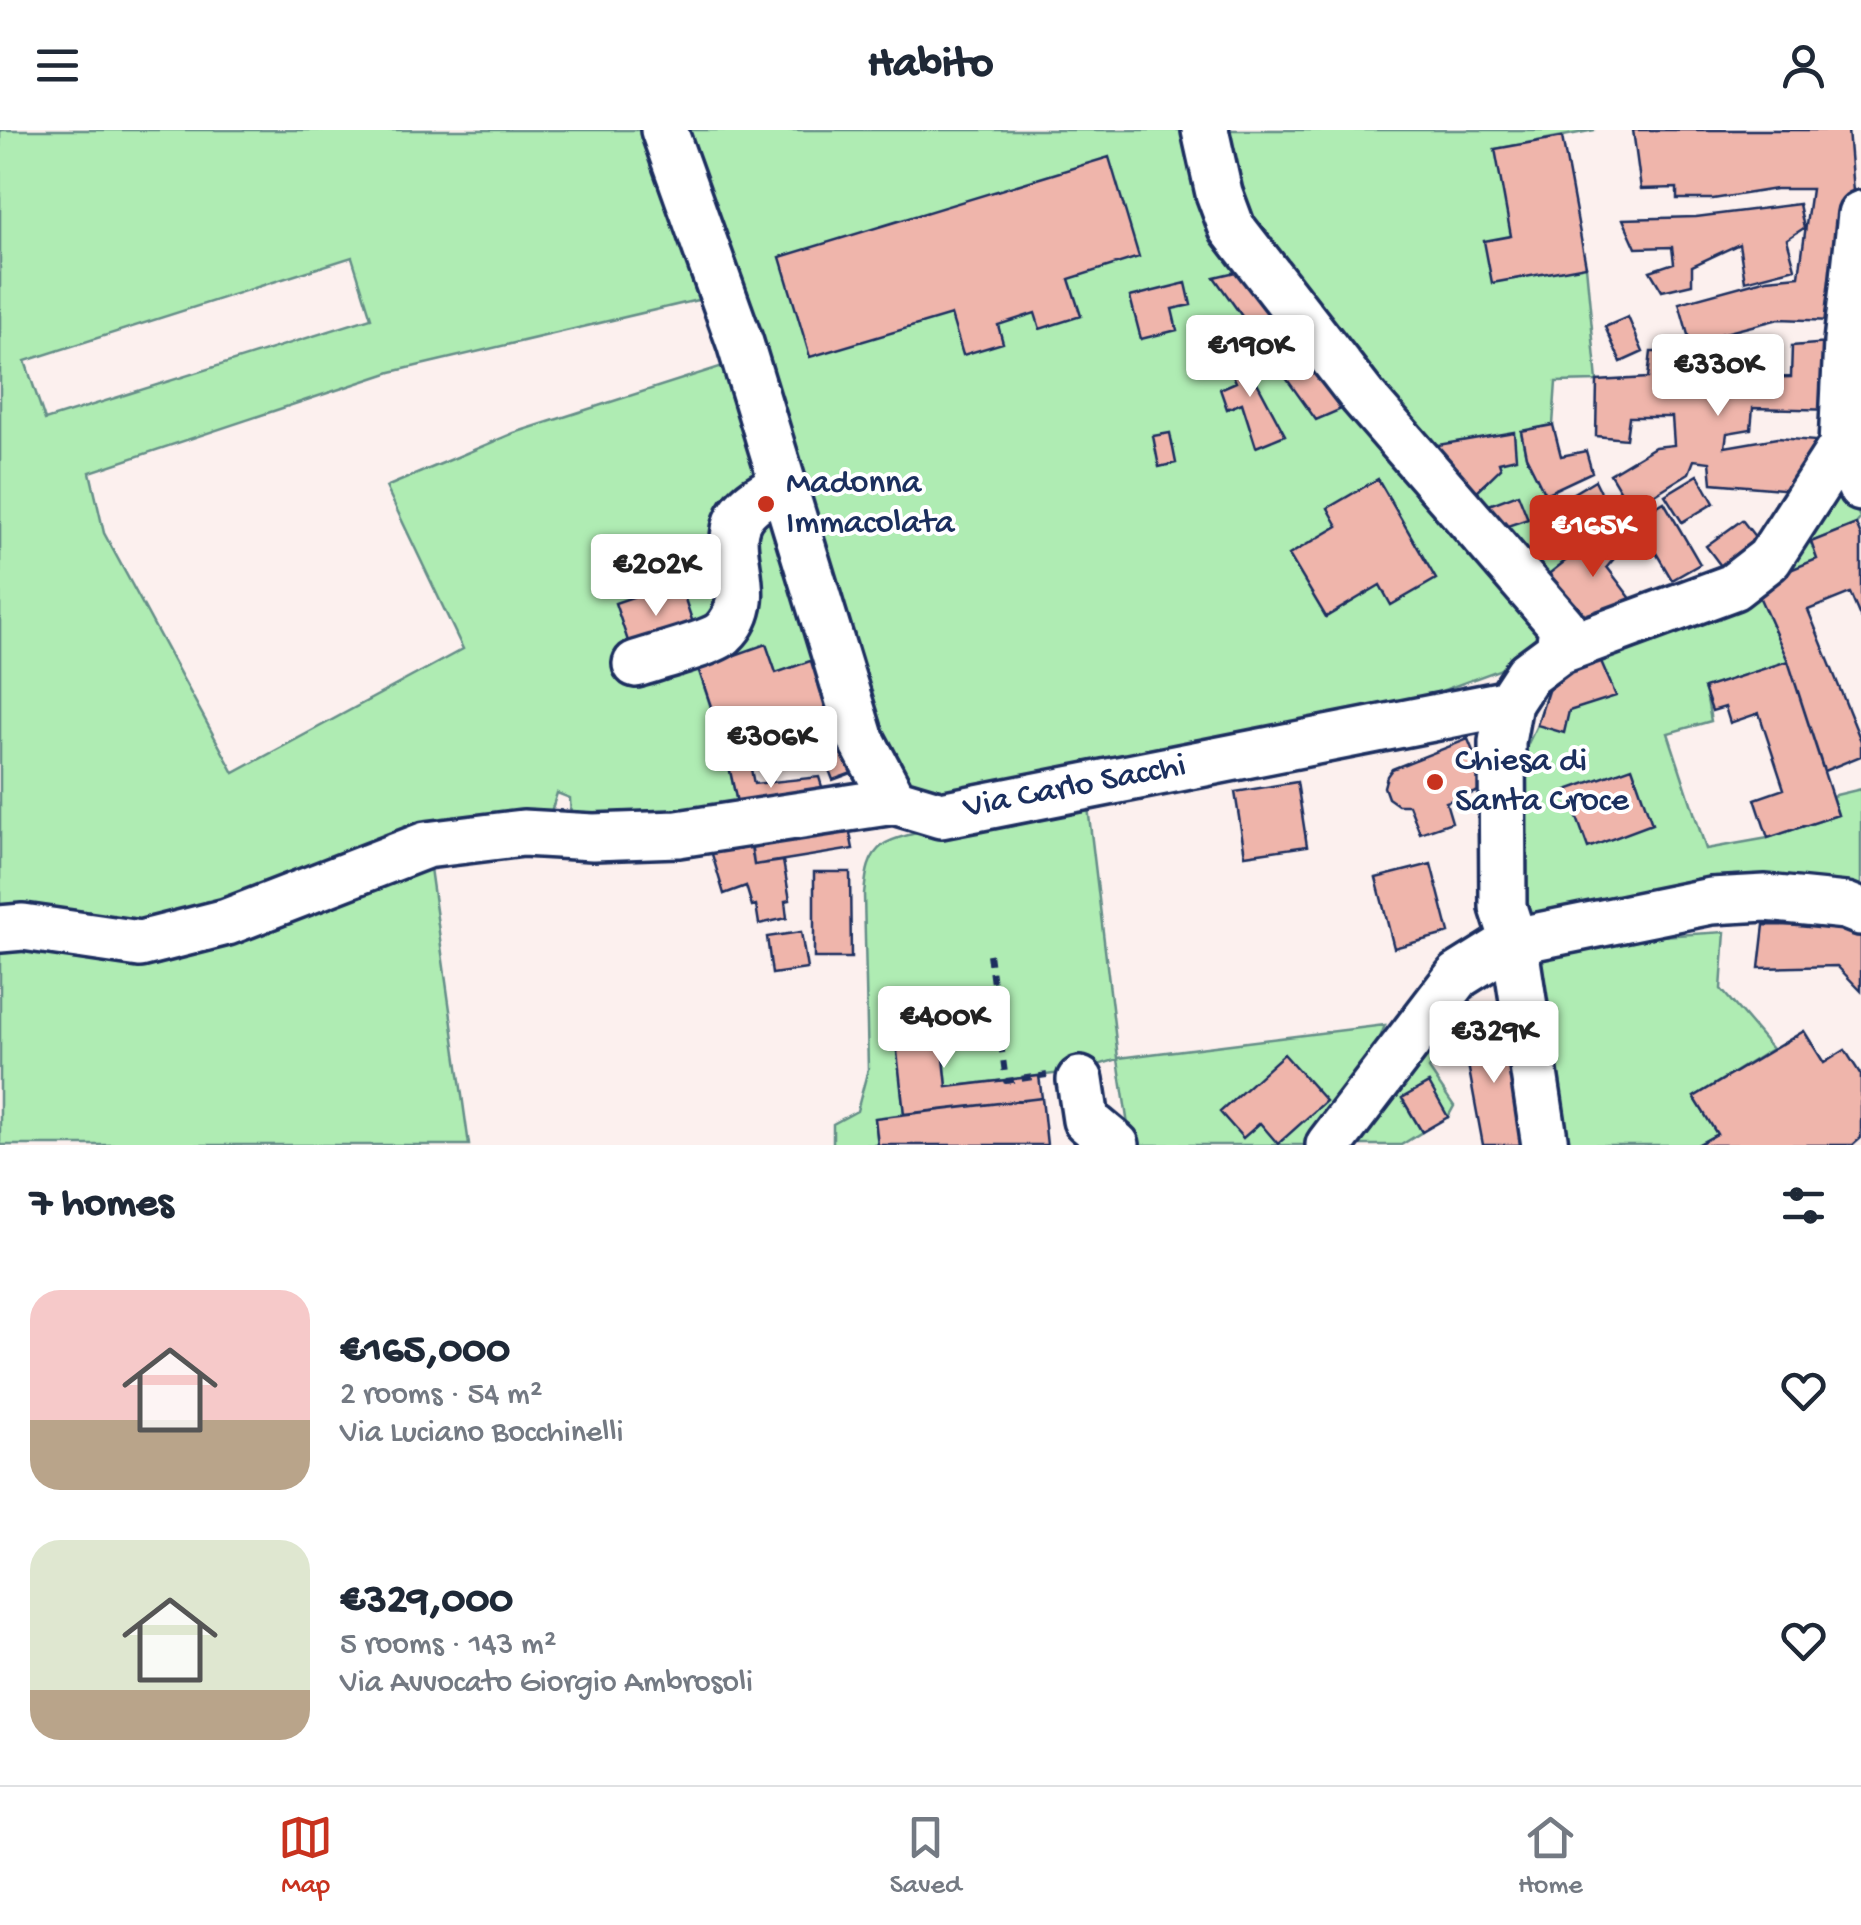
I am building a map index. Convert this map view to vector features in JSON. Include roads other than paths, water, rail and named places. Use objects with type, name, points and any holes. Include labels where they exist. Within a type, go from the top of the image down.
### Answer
[{"type":"street","points":[[664,130],[740,343],[860,737],[894,801]]},
{"type":"street","points":[[1205,130],[1219,193],[1232,228],[1363,396],[1562,626],[1559,651]]},
{"type":"street","points":[[1861,214],[1846,342],[1842,446],[1861,488]]},
{"type":"street","points":[[1546,1145],[1514,941],[1503,907],[1502,742],[1509,703],[1528,674],[1559,651],[1733,587],[1770,560],[1842,446]]},
{"type":"street","points":[[636,664],[721,636],[739,611],[741,579],[733,538],[743,511],[783,483]]},
{"type":"street","name":"Via Carlo Sacchi","points":[[0,929],[22,927],[140,944],[227,922],[426,846],[522,833],[594,837],[678,834],[894,801],[940,815],[1509,703]]},
{"type":"street","points":[[1329,1145],[1458,976],[1514,941],[1711,901],[1766,898],[1853,909]]},
{"type":"street","points":[[1080,1080],[1086,1120],[1116,1145]]},
{"type":"place","name":"Madonna Immacolata","points":[[766,504]]},
{"type":"place","name":"Chiesa di Santa Croce","points":[[1435,782]]}]
